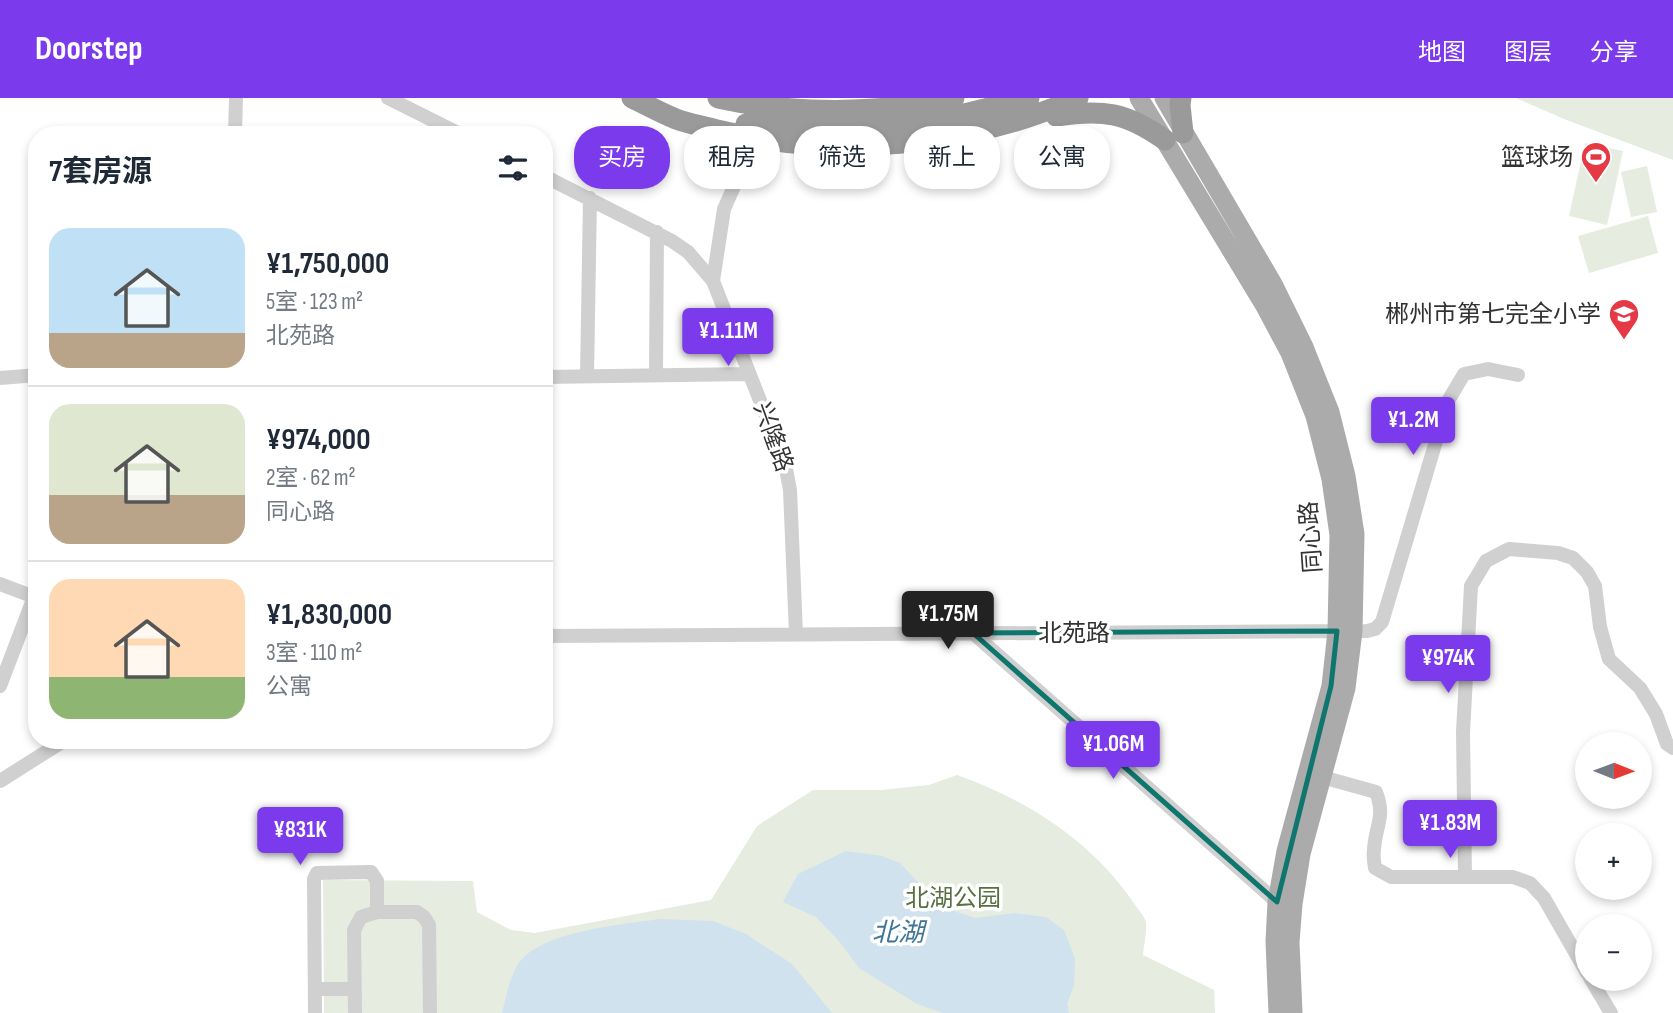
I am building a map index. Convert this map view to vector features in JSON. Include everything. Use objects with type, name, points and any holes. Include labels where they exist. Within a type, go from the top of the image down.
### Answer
[{"type":"highway","points":[[634,98],[677,119],[849,127],[932,121],[1029,98]]},
{"type":"highway","points":[[718,98],[757,124],[809,145],[904,142]]},
{"type":"highway","points":[[757,124],[810,110],[875,108],[954,98]]},
{"type":"highway","points":[[995,126],[1078,98]]},
{"type":"highway","points":[[995,126],[1088,111],[1113,113],[1174,136],[1181,98]]},
{"type":"main road","name":"同心路","points":[[1139,98],[1174,136]]},
{"type":"main road","name":"同心路","points":[[1164,98],[1174,136],[1290,353],[1315,416],[1331,479],[1339,535],[1346,688],[1301,854],[1290,942],[1293,1013]]},
{"type":"main road","name":"同心路","points":[[1278,1013],[1275,941],[1277,902],[1286,851],[1345,631]]},
{"type":"street","points":[[235,126],[236,98]]},
{"type":"street","points":[[388,98],[439,126]]},
{"type":"street","points":[[713,281],[724,209],[757,124]]},
{"type":"street","name":"兴隆路","points":[[553,180],[657,232],[688,252],[713,281],[788,476],[796,634]]},
{"type":"street","points":[[587,376],[590,198]]},
{"type":"street","points":[[656,375],[657,232]]},
{"type":"street","points":[[1345,631],[1376,629],[1381,622],[1448,401],[1464,374],[1488,369],[1518,375]]},
{"type":"street","points":[[553,377],[749,374]]},
{"type":"street","points":[[0,378],[28,375]]},
{"type":"street","points":[[1465,877],[1463,732],[1471,586],[1486,561],[1508,549],[1558,552],[1573,558],[1587,572],[1595,586],[1600,627],[1609,659],[1640,688],[1656,714],[1667,744],[1673,748]]},
{"type":"street","points":[[0,584],[28,594]]},
{"type":"street","points":[[0,686],[28,617]]},
{"type":"street","name":"北苑路","points":[[553,636],[1345,631]]},
{"type":"street","points":[[972,633],[1277,902]]},
{"type":"street","points":[[0,781],[51,749]]},
{"type":"street","points":[[1322,777],[1376,792],[1382,805],[1374,848],[1375,868],[1391,877],[1513,877],[1530,883],[1544,898],[1575,952]]},
{"type":"street","points":[[315,1013],[314,879],[317,873],[366,871],[374,874],[377,881],[377,912]]},
{"type":"street","points":[[355,1013],[355,925],[366,914],[377,912],[412,912],[421,914],[427,921],[430,1013]]},
{"type":"street","points":[[315,989],[355,989]]},
{"type":"street","points":[[1598,991],[1611,1013]]},
{"type":"highlighted area","points":[[1337,631],[1331,686],[1277,902],[973,633]]},
{"type":"green space","points":[[1516,98],[1673,98],[1673,160],[1564,119]]},
{"type":"green space","name":"篮球场","points":[[1585,143],[1623,151],[1607,225],[1569,216]]},
{"type":"green space","name":"篮球场","points":[[1647,166],[1657,212],[1631,217],[1621,172]]},
{"type":"green space","name":"篮球场","points":[[1648,216],[1658,253],[1589,273],[1578,236]]},
{"type":"green space","name":"北湖公园","points":[[957,775],[1031,809],[1096,858],[1114,877],[1145,919],[1143,955],[1214,990],[1215,1013],[324,1013],[323,880],[473,881],[477,912],[511,930],[535,933],[711,900],[757,826],[813,790],[881,790],[929,785]]},
{"type":"water","name":"北湖","points":[[846,851],[882,856],[900,863],[927,892],[954,911],[975,918],[1015,913],[1046,917],[1064,930],[1075,959],[1074,986],[1067,1004],[1069,1013],[943,1013],[917,1004],[859,968],[816,917],[783,902],[798,874]]},
{"type":"water","name":"北湖","points":[[659,919],[713,921],[746,934],[792,964],[832,1013],[502,1013],[517,966],[527,954],[542,945],[561,937],[603,927]]},
{"type":"place","name":"篮球场","points":[[1596,184]]},
{"type":"place","name":"郴州市第七完全小学","points":[[1624,341]]}]
